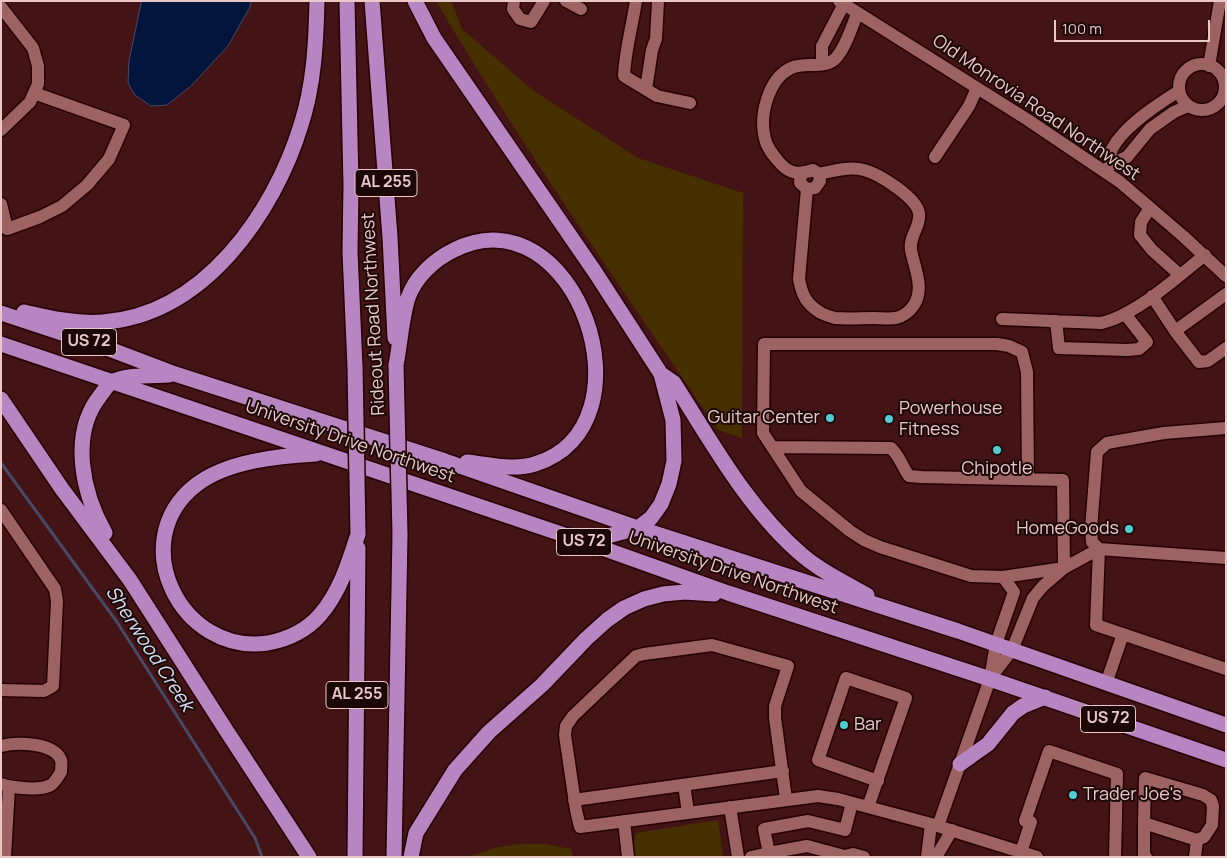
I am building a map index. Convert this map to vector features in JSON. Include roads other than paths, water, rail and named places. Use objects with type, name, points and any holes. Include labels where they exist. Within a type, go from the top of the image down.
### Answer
[{"type":"highway","points":[[1,306],[72,322],[124,320],[157,308],[180,296],[208,276],[230,254],[260,215],[286,168],[302,124],[312,79],[318,1]]},
{"type":"highway","name":"Rideout Road Northwest","points":[[347,1],[351,185],[350,252],[355,367],[358,534]]},
{"type":"highway","name":"Rideout Road Northwest","points":[[372,1],[390,238],[396,365],[400,536],[394,857]]},
{"type":"highway","points":[[415,1],[444,53],[595,272],[660,374],[674,420],[674,461],[669,484],[661,504],[650,518],[638,528],[585,542]]},
{"type":"highway","points":[[396,365],[408,297],[428,268],[443,255],[464,245],[483,240],[499,240],[514,242],[524,246],[550,262],[572,290],[584,317],[594,350],[596,372],[595,392],[589,414],[580,431],[570,444],[553,457],[533,465],[512,467],[445,461]]},
{"type":"highway","name":"University Drive Northwest","points":[[1,313],[104,347],[176,374],[445,461],[638,528],[996,644],[1226,725]]},
{"type":"highway","name":"University Drive Northwest","points":[[1,344],[585,542],[728,593],[990,678],[1226,760]]},
{"type":"highway","points":[[130,580],[92,508],[84,480],[83,441],[86,424],[94,404],[112,382],[128,377],[176,374]]},
{"type":"highway","points":[[660,374],[674,383],[726,466],[782,537],[803,556],[830,575],[902,613]]},
{"type":"highway","points":[[1,399],[62,489],[130,580],[309,857]]},
{"type":"highway","points":[[323,454],[286,456],[238,465],[198,484],[186,494],[167,523],[164,539],[166,576],[174,596],[186,612],[203,628],[219,636],[239,644],[262,644],[282,640],[304,631],[320,615],[337,591],[358,534]]},
{"type":"highway","name":"AL 255","points":[[355,857],[358,534]]},
{"type":"highway","points":[[411,857],[416,833],[455,770],[489,732],[542,685],[607,620],[624,608],[644,599],[663,594],[686,592],[728,593]]},
{"type":"highway","points":[[960,764],[988,744],[1014,713],[1023,706],[1044,698]]},
{"type":"street","points":[[514,1],[513,9],[520,19],[531,22],[544,1]]},
{"type":"street","points":[[566,1],[581,10]]},
{"type":"street","points":[[636,1],[625,57],[624,76],[657,96],[690,103]]},
{"type":"street","points":[[646,89],[652,50],[656,39],[658,1]]},
{"type":"street","points":[[1209,66],[1220,1]]},
{"type":"street","points":[[822,64],[822,46],[842,3]]},
{"type":"street","name":"Old Monrovia Road Northwest","points":[[842,3],[1061,141],[1108,168],[1226,276]]},
{"type":"street","points":[[1,7],[33,48],[38,66],[38,84],[30,102],[1,130]]},
{"type":"street","points":[[801,174],[800,183],[807,189],[815,188],[820,180],[819,174],[813,170],[801,174],[794,172],[781,164],[771,152],[765,140],[766,102],[782,75],[792,67],[822,64],[834,60],[840,52],[857,14]]},
{"type":"street","points":[[1196,65],[1209,66],[1215,69],[1223,80],[1223,101],[1202,110],[1188,106],[1179,92],[1181,78],[1190,68],[1196,65]]},
{"type":"street","points":[[935,157],[969,106],[977,88]]},
{"type":"street","points":[[1108,168],[1112,150],[1133,124],[1160,103],[1179,92]]},
{"type":"street","points":[[1,204],[7,229],[40,217],[62,206],[87,185],[109,159],[124,125],[34,93]]},
{"type":"street","points":[[1108,168],[1127,157],[1150,129],[1174,112],[1188,106]]},
{"type":"street","points":[[807,189],[799,279],[802,294],[811,305],[822,313],[834,318],[897,318],[908,313],[916,303],[918,288],[918,277],[910,241],[919,222],[919,212],[911,199],[889,182],[863,170],[838,169],[819,174]]},
{"type":"street","points":[[1150,208],[1141,222],[1140,234],[1152,250],[1180,275]]},
{"type":"street","points":[[1002,319],[1102,323],[1115,320],[1152,296],[1205,255]]},
{"type":"street","points":[[1175,331],[1226,294]]},
{"type":"street","points":[[1152,296],[1175,331],[1199,362],[1208,361],[1226,348]]},
{"type":"street","points":[[1056,321],[1060,348],[1139,349],[1147,342],[1125,314]]},
{"type":"street","points":[[1028,479],[1027,372],[1022,352],[1009,346],[996,344],[764,344],[763,433],[801,491],[864,540],[924,562],[971,576],[1003,577],[1064,568]]},
{"type":"street","points":[[1226,428],[1164,433],[1107,443],[1097,452],[1091,529],[1092,542],[1099,549],[1096,625],[1226,670]]},
{"type":"street","points":[[772,447],[891,448],[899,456],[903,468],[909,476],[921,478],[1063,480],[1064,568]]},
{"type":"street","points":[[1,690],[44,690],[53,686],[57,601],[55,589],[3,515]]},
{"type":"street","points":[[1033,598],[1043,586],[1064,568],[1099,549],[1226,558]]},
{"type":"street","points":[[990,678],[1012,650],[1033,598],[1034,586],[1032,578],[1025,573]]},
{"type":"street","points":[[927,857],[935,825],[960,764],[990,678],[996,644],[1014,592],[1003,577]]},
{"type":"street","points":[[1106,684],[1122,634]]},
{"type":"street","points":[[786,799],[774,718],[775,706],[788,666],[712,645],[636,656],[573,716],[566,726],[564,735],[580,827],[818,796],[935,825],[1038,857]]},
{"type":"street","points":[[868,807],[878,781],[906,698],[846,678],[818,760],[878,781]]},
{"type":"street","points":[[1,746],[10,744],[46,746],[54,751],[61,760],[61,772],[49,786],[41,788],[5,786],[5,857]]},
{"type":"street","points":[[1021,852],[1031,822],[1026,821],[1049,751],[1117,774],[1115,857]]},
{"type":"street","points":[[574,800],[783,771]]},
{"type":"street","points":[[1144,823],[1197,840],[1204,836],[1212,825],[1213,806],[1210,800],[1203,795],[1145,778],[1144,823],[1144,856],[1146,857]]},
{"type":"street","points":[[684,786],[688,812]]},
{"type":"street","points":[[769,853],[764,829],[808,821],[845,830],[852,803]]},
{"type":"street","points":[[730,807],[738,857]]},
{"type":"street","points":[[624,821],[628,857]]},
{"type":"street","points":[[936,857],[952,830]]},
{"type":"street","points":[[1195,857],[1197,840]]},
{"type":"street","points":[[751,857],[808,846],[846,856],[853,854],[864,857]]},
{"type":"water","points":[[142,1],[251,1],[250,7],[228,46],[191,86],[167,105],[151,106],[135,95],[128,83],[129,61]]},
{"type":"waterway","name":"Sherwood Creek","points":[[1,463],[117,622],[255,838],[262,857]]},
{"type":"place","name":"Guitar Center","points":[[830,418]]},
{"type":"place","name":"Powerhouse Fitness","points":[[889,419]]},
{"type":"place","name":"Chipotle","points":[[997,450]]},
{"type":"place","name":"HomeGoods","points":[[1129,529]]},
{"type":"place","name":"Bar","points":[[844,725]]},
{"type":"place","name":"Trader Joe's","points":[[1073,795]]}]
